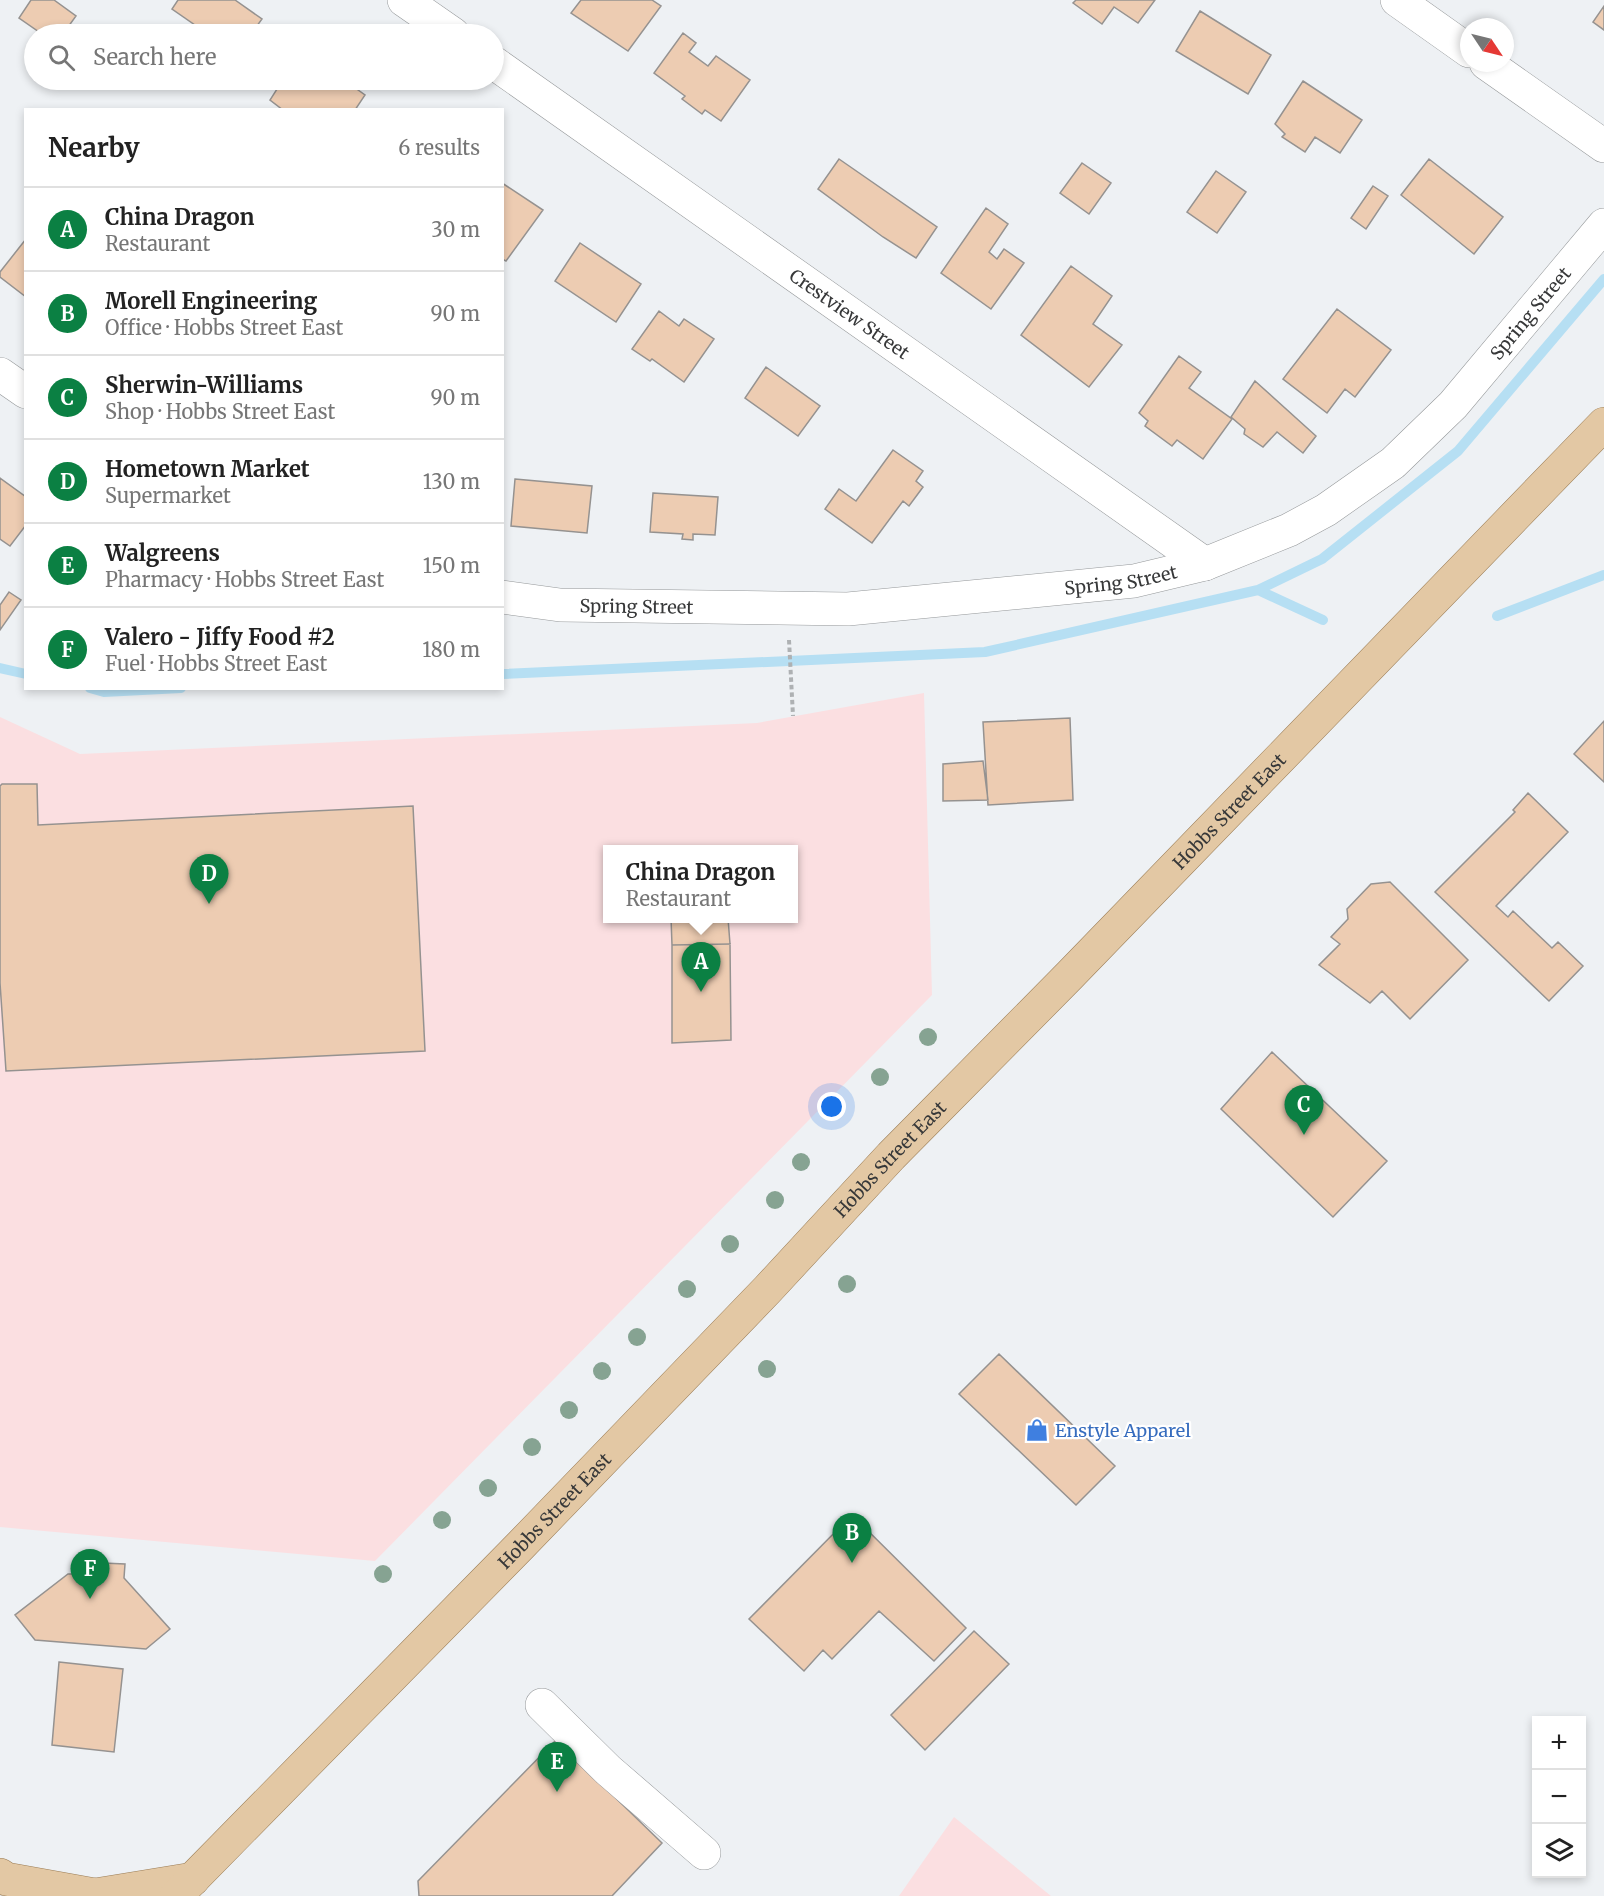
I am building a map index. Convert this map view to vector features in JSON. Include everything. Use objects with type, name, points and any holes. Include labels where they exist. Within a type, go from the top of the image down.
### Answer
[{"type":"main road","name":"Hobbs Street East","points":[[185,1890],[768,1289],[891,1156],[1604,424]]},
{"type":"main road","points":[[0,1875],[6,1879],[95,1895],[185,1890]]},
{"type":"street","points":[[404,0],[439,24]]},
{"type":"street","points":[[1397,0],[1460,45]]},
{"type":"street","name":"Crestview Street","points":[[504,70],[1205,564]]},
{"type":"street","points":[[1499,72],[1604,146]]},
{"type":"street","name":"Spring Street","points":[[504,597],[560,605],[848,609],[1134,581],[1205,564],[1289,530],[1326,510],[1393,463],[1453,405],[1604,225]]},
{"type":"street","points":[[0,374],[24,391]]},
{"type":"street","points":[[542,1705],[608,1770],[704,1853]]},
{"type":"path","points":[[789,635],[794,716]]},
{"type":"shaded area","points":[[924,693],[932,995],[375,1561],[0,1527],[0,717],[80,754],[757,723]]},
{"type":"shaded area","points":[[954,1817],[1051,1896],[899,1896]]},
{"type":"building","points":[[31,0],[54,0],[76,16],[70,24],[28,24],[19,18]]},
{"type":"building","points":[[178,0],[235,0],[262,19],[258,24],[194,24],[172,9]]},
{"type":"building","points":[[581,0],[652,0],[661,6],[628,51],[571,13]]},
{"type":"building","points":[[1076,0],[1155,0],[1138,23],[1114,7],[1102,24],[1073,3]]},
{"type":"building","points":[[1604,6],[1604,30],[1593,22]]},
{"type":"building","points":[[1200,11],[1271,55],[1248,94],[1176,51]]},
{"type":"building","points":[[683,33],[696,43],[689,52],[708,66],[716,56],[750,80],[721,121],[705,110],[702,114],[682,99],[685,96],[654,73]]},
{"type":"building","points":[[1303,81],[1362,120],[1340,153],[1315,137],[1305,152],[1282,137],[1285,134],[1275,124]]},
{"type":"building","points":[[276,90],[358,90],[365,95],[356,108],[280,108],[270,100]]},
{"type":"building","points":[[839,159],[937,227],[916,258],[883,237],[818,189]]},
{"type":"building","points":[[1429,159],[1503,217],[1474,254],[1401,195]]},
{"type":"building","points":[[1082,163],[1111,183],[1089,214],[1060,193]]},
{"type":"building","points":[[1216,171],[1246,192],[1217,233],[1187,212]]},
{"type":"building","points":[[504,184],[543,210],[506,261],[504,260]]},
{"type":"building","points":[[1373,186],[1388,196],[1366,229],[1351,218]]},
{"type":"building","points":[[986,208],[1008,224],[989,252],[997,259],[1004,249],[1024,263],[991,309],[941,273]]},
{"type":"building","points":[[24,242],[24,295],[0,277],[0,272]]},
{"type":"building","points":[[580,243],[641,284],[616,322],[555,281]]},
{"type":"building","points":[[1071,266],[1112,296],[1093,324],[1122,345],[1089,387],[1021,335]]},
{"type":"building","points":[[1337,309],[1391,350],[1355,397],[1345,389],[1327,413],[1283,379]]},
{"type":"building","points":[[659,311],[679,326],[684,319],[714,339],[684,382],[652,359],[650,361],[632,349]]},
{"type":"building","points":[[1179,356],[1201,372],[1189,388],[1232,419],[1203,459],[1177,440],[1172,446],[1145,426],[1148,421],[1139,413]]},
{"type":"building","points":[[766,367],[820,406],[798,436],[745,398]]},
{"type":"building","points":[[1255,381],[1316,436],[1303,453],[1277,432],[1263,447],[1244,434],[1245,429],[1231,417]]},
{"type":"building","points":[[893,450],[923,471],[916,481],[923,487],[909,506],[903,501],[872,543],[825,509],[839,489],[856,501]]},
{"type":"building","points":[[0,478],[24,496],[24,528],[10,546],[0,539]]},
{"type":"building","points":[[515,479],[592,486],[587,533],[511,526]]},
{"type":"building","points":[[653,493],[718,497],[715,535],[693,534],[693,540],[682,539],[683,534],[650,532]]},
{"type":"building","points":[[9,592],[21,600],[0,630],[0,605]]},
{"type":"building","points":[[1070,718],[1073,800],[988,805],[983,722]]},
{"type":"building","points":[[1604,721],[1604,782],[1574,754]]},
{"type":"building","points":[[983,761],[988,800],[943,801],[943,764]]},
{"type":"building","points":[[2,784],[37,784],[38,825],[413,806],[425,1051],[6,1071],[0,983],[0,786]]},
{"type":"building","points":[[1528,793],[1568,832],[1496,906],[1508,917],[1513,911],[1552,948],[1558,942],[1583,966],[1549,1001],[1435,892],[1515,812],[1513,810]]},
{"type":"building","points":[[1390,882],[1468,960],[1410,1019],[1382,991],[1370,1003],[1319,965],[1340,944],[1331,937],[1348,919],[1347,909],[1371,884]]},
{"type":"building","points":[[671,923],[728,923],[730,944],[672,945]]},
{"type":"building","points":[[730,944],[731,1040],[672,1043],[672,945]]},
{"type":"building","points":[[1272,1052],[1387,1161],[1333,1217],[1221,1109]]},
{"type":"building","name":"Enstyle Apparel","points":[[999,1354],[1115,1466],[1076,1505],[959,1394]]},
{"type":"building","points":[[852,1515],[966,1628],[934,1661],[879,1611],[832,1659],[823,1650],[804,1671],[749,1619]]},
{"type":"building","points":[[79,1562],[125,1564],[124,1578],[170,1629],[146,1649],[35,1640],[15,1615],[68,1574],[78,1574]]},
{"type":"building","points":[[974,1631],[1009,1664],[925,1750],[891,1715]]},
{"type":"building","points":[[59,1662],[123,1669],[114,1752],[52,1745]]},
{"type":"building","points":[[556,1740],[662,1843],[612,1896],[419,1896],[418,1881]]},
{"type":"waterway","points":[[504,674],[985,652],[1258,590],[1322,559],[1458,451],[1604,279]]},
{"type":"waterway","points":[[1497,616],[1604,575]]},
{"type":"waterway","points":[[1258,590],[1323,620]]},
{"type":"waterway","points":[[0,668],[24,674]]},
{"type":"waterway","points":[[97,690],[104,692],[142,690]]},
{"type":"place","name":"Hometown Market","points":[[209,904]]},
{"type":"place","name":"China Dragon","points":[[701,992]]},
{"type":"place","name":"Sherwin-Williams","points":[[1304,1135]]},
{"type":"place","name":"Enstyle Apparel","points":[[1037,1430]]},
{"type":"place","name":"Morell Engineering","points":[[852,1563]]},
{"type":"place","name":"Valero - Jiffy Food #2","points":[[90,1599]]},
{"type":"place","name":"Walgreens","points":[[557,1792]]}]
